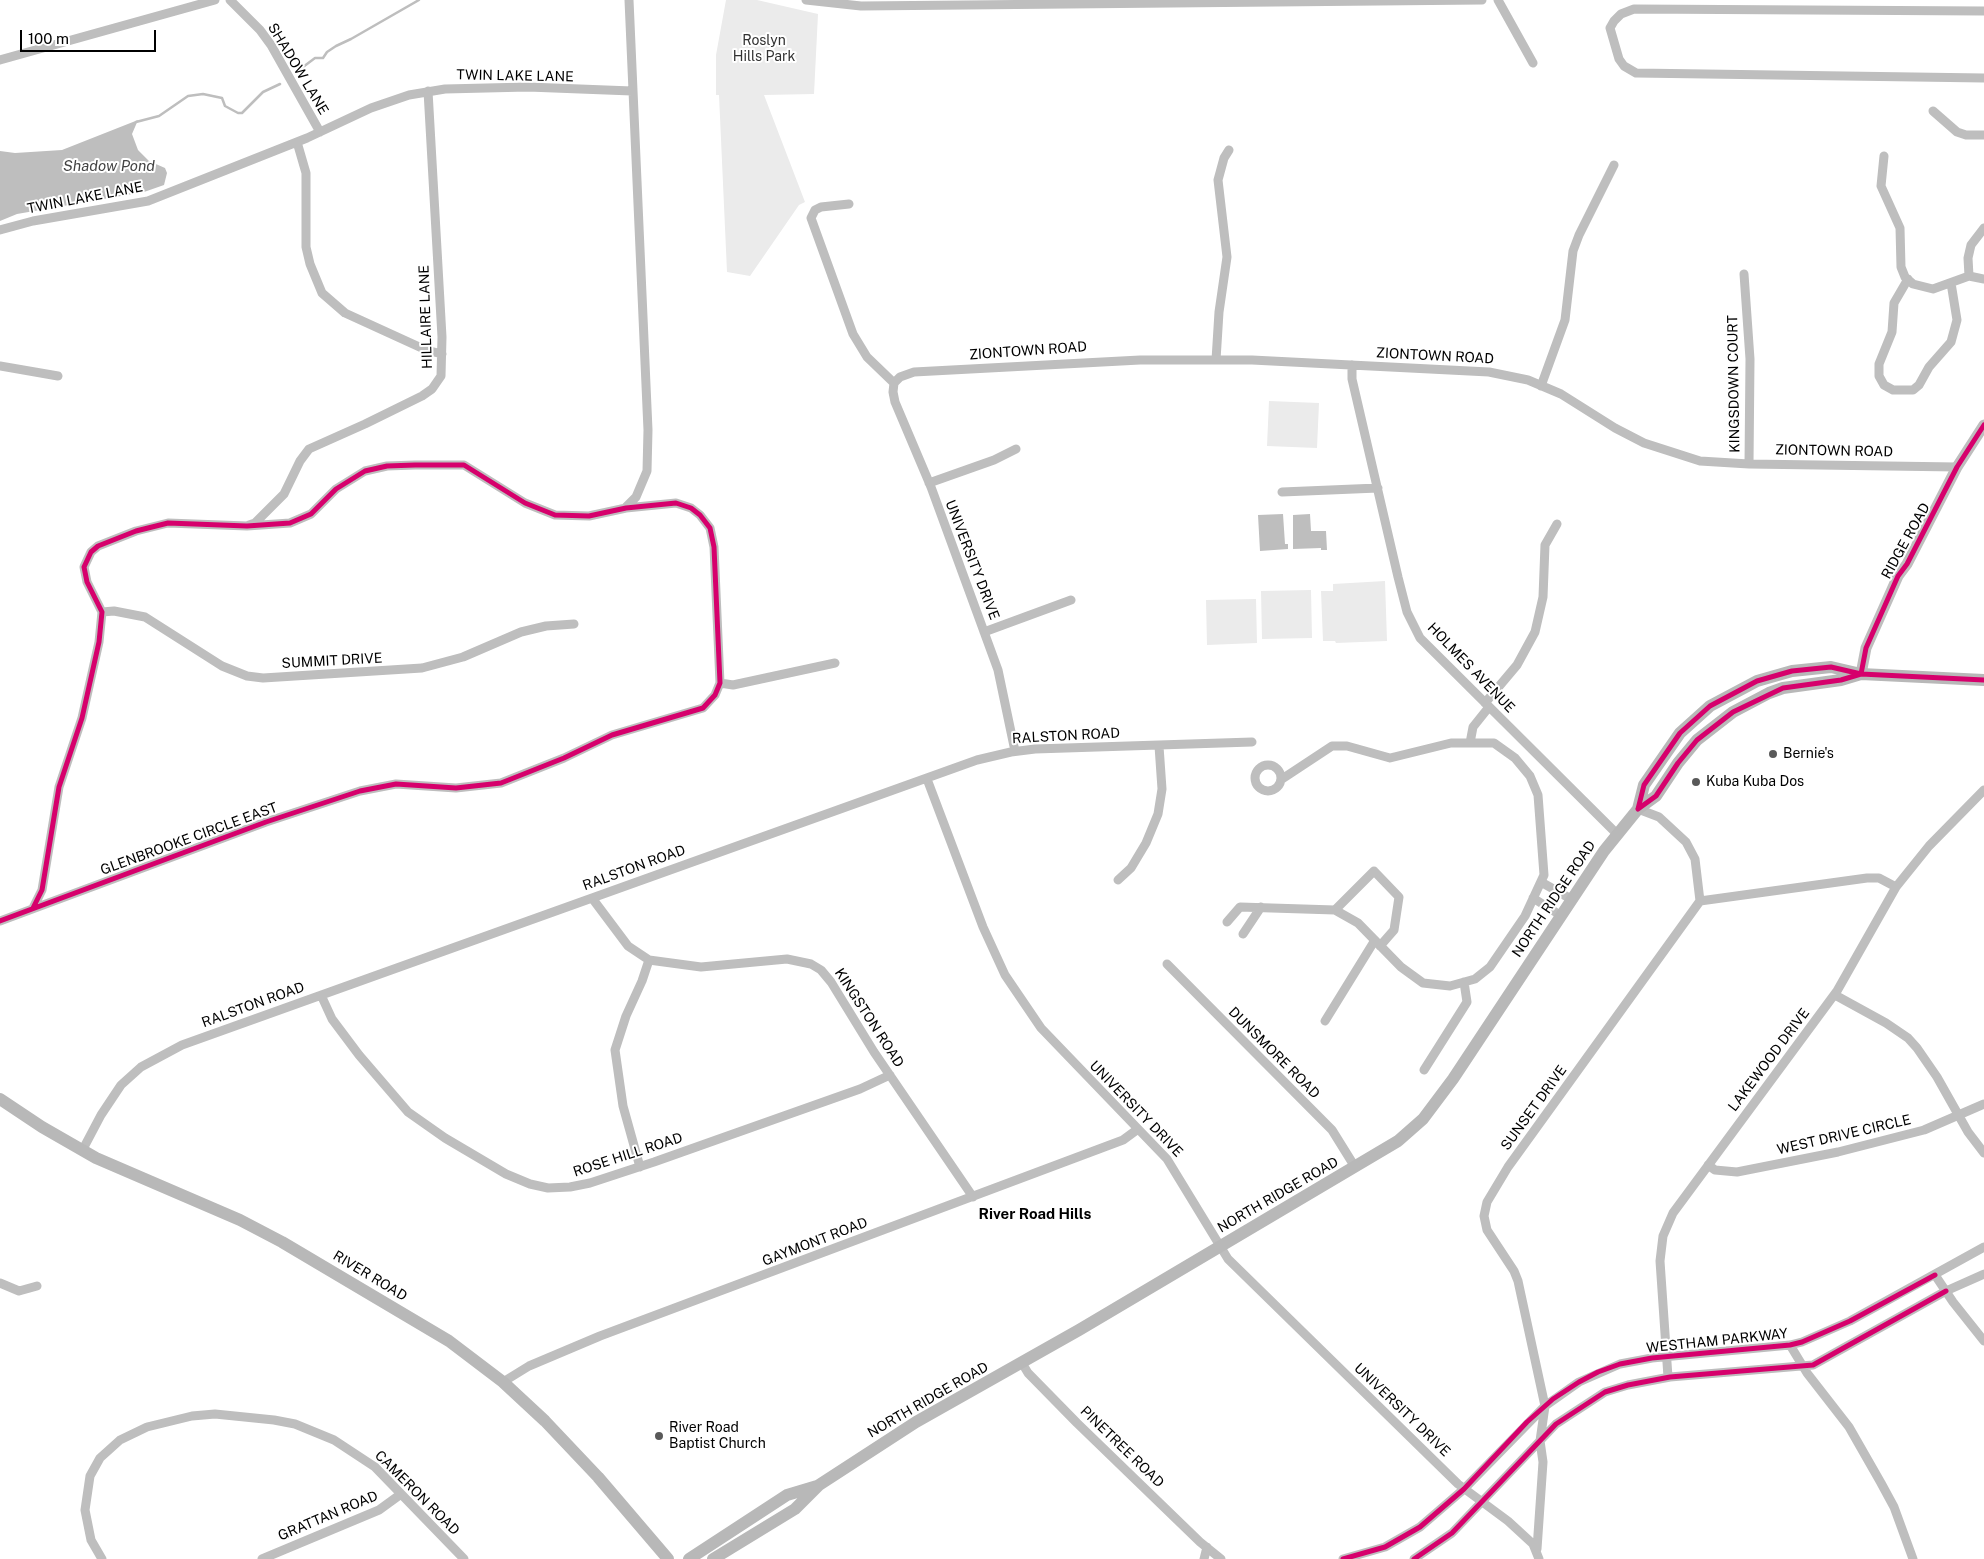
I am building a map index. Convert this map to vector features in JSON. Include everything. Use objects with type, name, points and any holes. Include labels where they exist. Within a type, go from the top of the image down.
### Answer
[{"type":"main road","name":"NORTH RIDGE ROAD","points":[[714,1559],[796,1509],[819,1485],[916,1422],[1022,1363],[1398,1141],[1423,1119],[1453,1079],[1560,914],[1617,834],[1638,809],[1656,796],[1678,763],[1697,740],[1733,712],[1783,688],[1841,680],[1861,674],[1984,680]]},
{"type":"main road","name":"RIVER ROAD","points":[[0,1098],[42,1128],[82,1151],[282,1242],[431,1330],[502,1382],[545,1421],[588,1466],[668,1559]]},
{"type":"main road","name":"NORTH RIDGE ROAD","points":[[688,1559],[787,1495],[819,1485]]},
{"type":"street","points":[[0,60],[215,0]]},
{"type":"street","name":"SHADOW LANE","points":[[230,0],[260,30],[271,45],[320,132]]},
{"type":"street","points":[[626,508],[636,497],[647,471],[648,430],[629,0]]},
{"type":"street","points":[[806,0],[861,6],[1482,0]]},
{"type":"street","points":[[1498,0],[1533,63]]},
{"type":"street","points":[[1984,11],[1634,9],[1621,14],[1610,28],[1619,59],[1624,66],[1636,73],[1984,78]]},
{"type":"street","name":"TWIN LAKE LANE","points":[[0,230],[33,221],[148,201],[297,142],[371,108],[410,95],[445,89],[528,87],[632,91]]},
{"type":"street","name":"HILLAIRE LANE","points":[[247,526],[255,523],[284,494],[302,457],[313,446],[365,424],[432,389],[441,376],[442,354],[428,92]]},
{"type":"street","points":[[1933,111],[1957,132],[1966,135],[1984,135]]},
{"type":"street","points":[[297,142],[306,173],[306,247],[310,264],[322,293],[345,313],[426,350],[442,354]]},
{"type":"street","points":[[1216,360],[1219,312],[1227,257],[1218,180],[1224,158],[1229,150]]},
{"type":"street","points":[[1884,156],[1881,186],[1900,228],[1901,267],[1908,279],[1913,284],[1933,289],[1969,276],[1984,279]]},
{"type":"street","points":[[1541,386],[1564,320],[1571,261],[1576,243],[1614,165]]},
{"type":"street","points":[[849,204],[821,207],[815,210],[811,218],[853,334],[867,357],[894,383]]},
{"type":"street","points":[[1969,276],[1968,258],[1971,245],[1984,228]]},
{"type":"street","name":"KINGSDOWN COURT","points":[[1744,274],[1750,359],[1749,464]]},
{"type":"street","points":[[1908,279],[1894,304],[1892,332],[1879,364],[1879,376],[1884,385],[1893,390],[1913,390],[1919,386],[1929,367],[1951,342],[1957,320],[1952,283]]},
{"type":"street","name":"ZIONTOWN ROAD","points":[[894,383],[900,377],[914,372],[1095,360],[1216,360],[1488,372],[1521,378],[1561,394],[1615,428],[1661,450],[1700,461],[1749,464],[1957,467]]},
{"type":"street","name":"HOLMES AVENUE","points":[[1352,365],[1352,380],[1411,623],[1420,638],[1617,834]]},
{"type":"street","points":[[0,366],[58,376]]},
{"type":"street","name":"UNIVERSITY DRIVE","points":[[894,383],[893,392],[896,402],[929,483],[984,632],[1005,696],[1015,751]]},
{"type":"street","name":"RIDGE ROAD","points":[[1861,674],[1866,648],[1885,604],[1957,467],[1984,424]]},
{"type":"street","points":[[929,483],[994,460],[1016,449]]},
{"type":"street","points":[[33,908],[42,890],[59,787],[82,718],[92,676],[102,612],[84,572],[86,559],[98,546],[136,531],[168,523],[274,526],[302,519],[346,482],[370,469],[387,466],[464,465],[525,503],[554,515],[589,516],[626,508],[676,503],[691,508],[700,515],[710,528],[714,548],[720,683],[733,685],[835,663]]},
{"type":"street","points":[[1282,492],[1378,488]]},
{"type":"street","points":[[1470,743],[1474,728],[1487,705],[1518,666],[1535,632],[1543,596],[1545,544],[1557,524]]},
{"type":"street","points":[[984,632],[1071,600]]},
{"type":"street","name":"SUMMIT DRIVE","points":[[102,612],[114,611],[145,617],[222,666],[247,676],[263,678],[422,668],[463,657],[521,632],[546,626],[574,624]]},
{"type":"street","name":"GLENBROOKE CIRCLE EAST","points":[[0,921],[266,822],[360,791],[396,784],[456,788],[501,783],[564,758],[612,735],[703,708],[715,695],[720,683]]},
{"type":"street","name":"RALSTON ROAD","points":[[82,1151],[113,1096],[126,1079],[141,1067],[182,1045],[977,760],[1015,751],[1252,742]]},
{"type":"street","points":[[1227,922],[1240,907],[1335,910],[1358,923],[1401,967],[1423,983],[1450,986],[1475,979],[1490,967],[1525,916],[1544,875],[1538,795],[1530,776],[1515,758],[1494,743],[1451,743],[1390,758],[1347,746],[1332,746],[1282,779]]},
{"type":"street","points":[[1118,880],[1131,868],[1146,843],[1158,814],[1162,789],[1159,746]]},
{"type":"street","name":"UNIVERSITY DRIVE","points":[[927,778],[983,927],[1005,975],[1041,1028],[1173,1167],[1228,1260],[1464,1489],[1508,1522],[1537,1549]]},
{"type":"street","name":"LAKEWOOD DRIVE","points":[[1668,1377],[1660,1261],[1663,1236],[1673,1213],[1835,995],[1856,962],[1896,887],[1929,846],[1984,790]]},
{"type":"street","points":[[1638,809],[1659,817],[1686,842],[1692,851],[1698,875],[1700,901],[1867,878],[1879,878],[1896,887]]},
{"type":"street","points":[[1325,1021],[1377,943],[1394,930],[1399,897],[1374,871],[1335,910]]},
{"type":"street","points":[[1541,882],[1571,898]]},
{"type":"street","name":"KINGSTON ROAD","points":[[592,898],[628,946],[649,960],[701,967],[787,959],[811,964],[821,970],[832,982],[890,1075],[973,1197]]},
{"type":"street","points":[[1533,898],[1560,914]]},
{"type":"street","name":"SUNSET DRIVE","points":[[1537,1549],[1543,1462],[1540,1441],[1545,1406],[1518,1281],[1514,1271],[1487,1230],[1484,1216],[1487,1202],[1508,1167],[1700,901]]},
{"type":"street","points":[[1243,934],[1261,907]]},
{"type":"street","points":[[640,1167],[622,1104],[615,1050],[626,1016],[642,981],[649,960]]},
{"type":"street","name":"DUNSMORE ROAD","points":[[1167,964],[1332,1130],[1355,1167]]},
{"type":"street","points":[[1424,1070],[1467,1002],[1464,982]]},
{"type":"street","name":"ROSE HILL ROAD","points":[[320,995],[332,1019],[359,1056],[408,1112],[445,1138],[506,1174],[530,1184],[562,1188],[590,1183],[860,1089],[890,1075]]},
{"type":"street","points":[[1835,995],[1908,1038],[1925,1058],[1959,1116],[1984,1153]]},
{"type":"street","name":"WEST DRIVE CIRCLE","points":[[1708,1165],[1715,1170],[1737,1172],[1896,1139],[1959,1116],[1984,1104]]},
{"type":"street","name":"GAYMONT ROAD","points":[[502,1382],[529,1366],[600,1336],[1123,1140],[1138,1129]]},
{"type":"street","name":"WESTHAM PARKWAY","points":[[1343,1559],[1367,1553],[1399,1540],[1433,1517],[1464,1489],[1545,1406],[1565,1390],[1598,1372],[1620,1364],[1666,1356],[1790,1345],[1827,1332],[1984,1247]]},
{"type":"street","points":[[1935,1274],[1946,1292],[1984,1341]]},
{"type":"street","points":[[1414,1559],[1441,1542],[1556,1424],[1605,1392],[1668,1377],[1813,1365],[1946,1292],[1984,1274]]},
{"type":"street","points":[[0,1284],[19,1291],[37,1286]]},
{"type":"street","points":[[1790,1345],[1803,1367],[1849,1427],[1881,1483],[1894,1507],[1912,1559]]},
{"type":"street","name":"PINETREE ROAD","points":[[1022,1363],[1039,1386],[1206,1547],[1221,1559]]},
{"type":"street","name":"CAMERON ROAD","points":[[102,1559],[91,1540],[85,1510],[90,1476],[100,1458],[120,1440],[147,1427],[192,1416],[215,1414],[274,1420],[316,1431],[348,1448],[375,1467],[464,1559]]},
{"type":"street","name":"GRATTAN ROAD","points":[[262,1559],[379,1510],[401,1494]]},
{"type":"street","points":[[1204,1559],[1206,1547]]},
{"type":"street","points":[[1537,1549],[1539,1559]]},
{"type":"green space","name":"Roslyn Hills Park","points":[[726,0],[757,0],[818,14],[814,94],[764,95],[805,202],[799,205],[750,276],[727,272],[719,95],[716,95],[716,55]]},
{"type":"green space","points":[[1269,401],[1319,403],[1317,448],[1267,446]]},
{"type":"green space","points":[[1385,581],[1387,641],[1336,643],[1335,641],[1323,641],[1321,591],[1333,591],[1333,584]]},
{"type":"green space","points":[[1311,590],[1312,638],[1262,639],[1261,591]]},
{"type":"green space","points":[[1256,599],[1257,643],[1207,645],[1206,600]]},
{"type":"water","name":"Shadow Pond","points":[[138,120],[132,134],[138,150],[149,161],[165,168],[167,173],[164,185],[144,192],[17,214],[0,221],[0,151],[15,153],[62,150]]},
{"type":"water","points":[[1283,514],[1285,544],[1288,544],[1288,549],[1260,551],[1258,515]]},
{"type":"water","points":[[1310,514],[1311,531],[1326,531],[1327,550],[1321,550],[1321,548],[1293,549],[1293,515]]},
{"type":"waterway","points":[[299,70],[315,58],[323,58],[327,52],[336,46],[419,0]]},
{"type":"waterway","points":[[136,122],[159,116],[188,96],[203,94],[222,98],[225,106],[238,113],[242,113],[263,92],[280,84]]},
{"type":"cycle path","points":[[1861,674],[1866,648],[1898,576],[1907,564],[1957,467],[1984,425]]},
{"type":"cycle path","points":[[0,921],[266,822],[360,791],[396,784],[456,788],[501,783],[564,758],[612,735],[703,708],[715,695],[720,683],[714,547],[710,528],[700,515],[691,508],[676,503],[626,508],[589,516],[555,515],[525,503],[464,465],[415,465],[387,466],[365,471],[336,489],[311,514],[290,523],[247,526],[168,523],[136,531],[98,546],[91,552],[84,567],[87,582],[102,612],[99,642],[82,718],[59,787],[42,890],[33,908]]},
{"type":"cycle path","points":[[1638,809],[1644,785],[1680,733],[1710,706],[1757,681],[1792,671],[1831,667],[1861,674],[1984,680]]},
{"type":"cycle path","points":[[1638,809],[1656,796],[1678,763],[1697,740],[1733,712],[1783,688],[1841,680],[1861,674]]},
{"type":"cycle path","points":[[1343,1559],[1385,1547],[1420,1527],[1464,1489],[1527,1422],[1553,1399],[1598,1372],[1620,1364],[1652,1358],[1790,1345],[1802,1342],[1850,1321],[1935,1275]]},
{"type":"cycle path","points":[[1414,1559],[1452,1533],[1556,1424],[1605,1392],[1628,1385],[1670,1377],[1813,1365],[1946,1291]]},
{"type":"place","name":"Bernie's","points":[[1773,754]]},
{"type":"place","name":"Kuba Kuba Dos","points":[[1696,782]]},
{"type":"place","name":"River Road Baptist Church","points":[[659,1436]]},
{"type":"district","name":"River Road Hills","points":[[1035,1214]]}]
